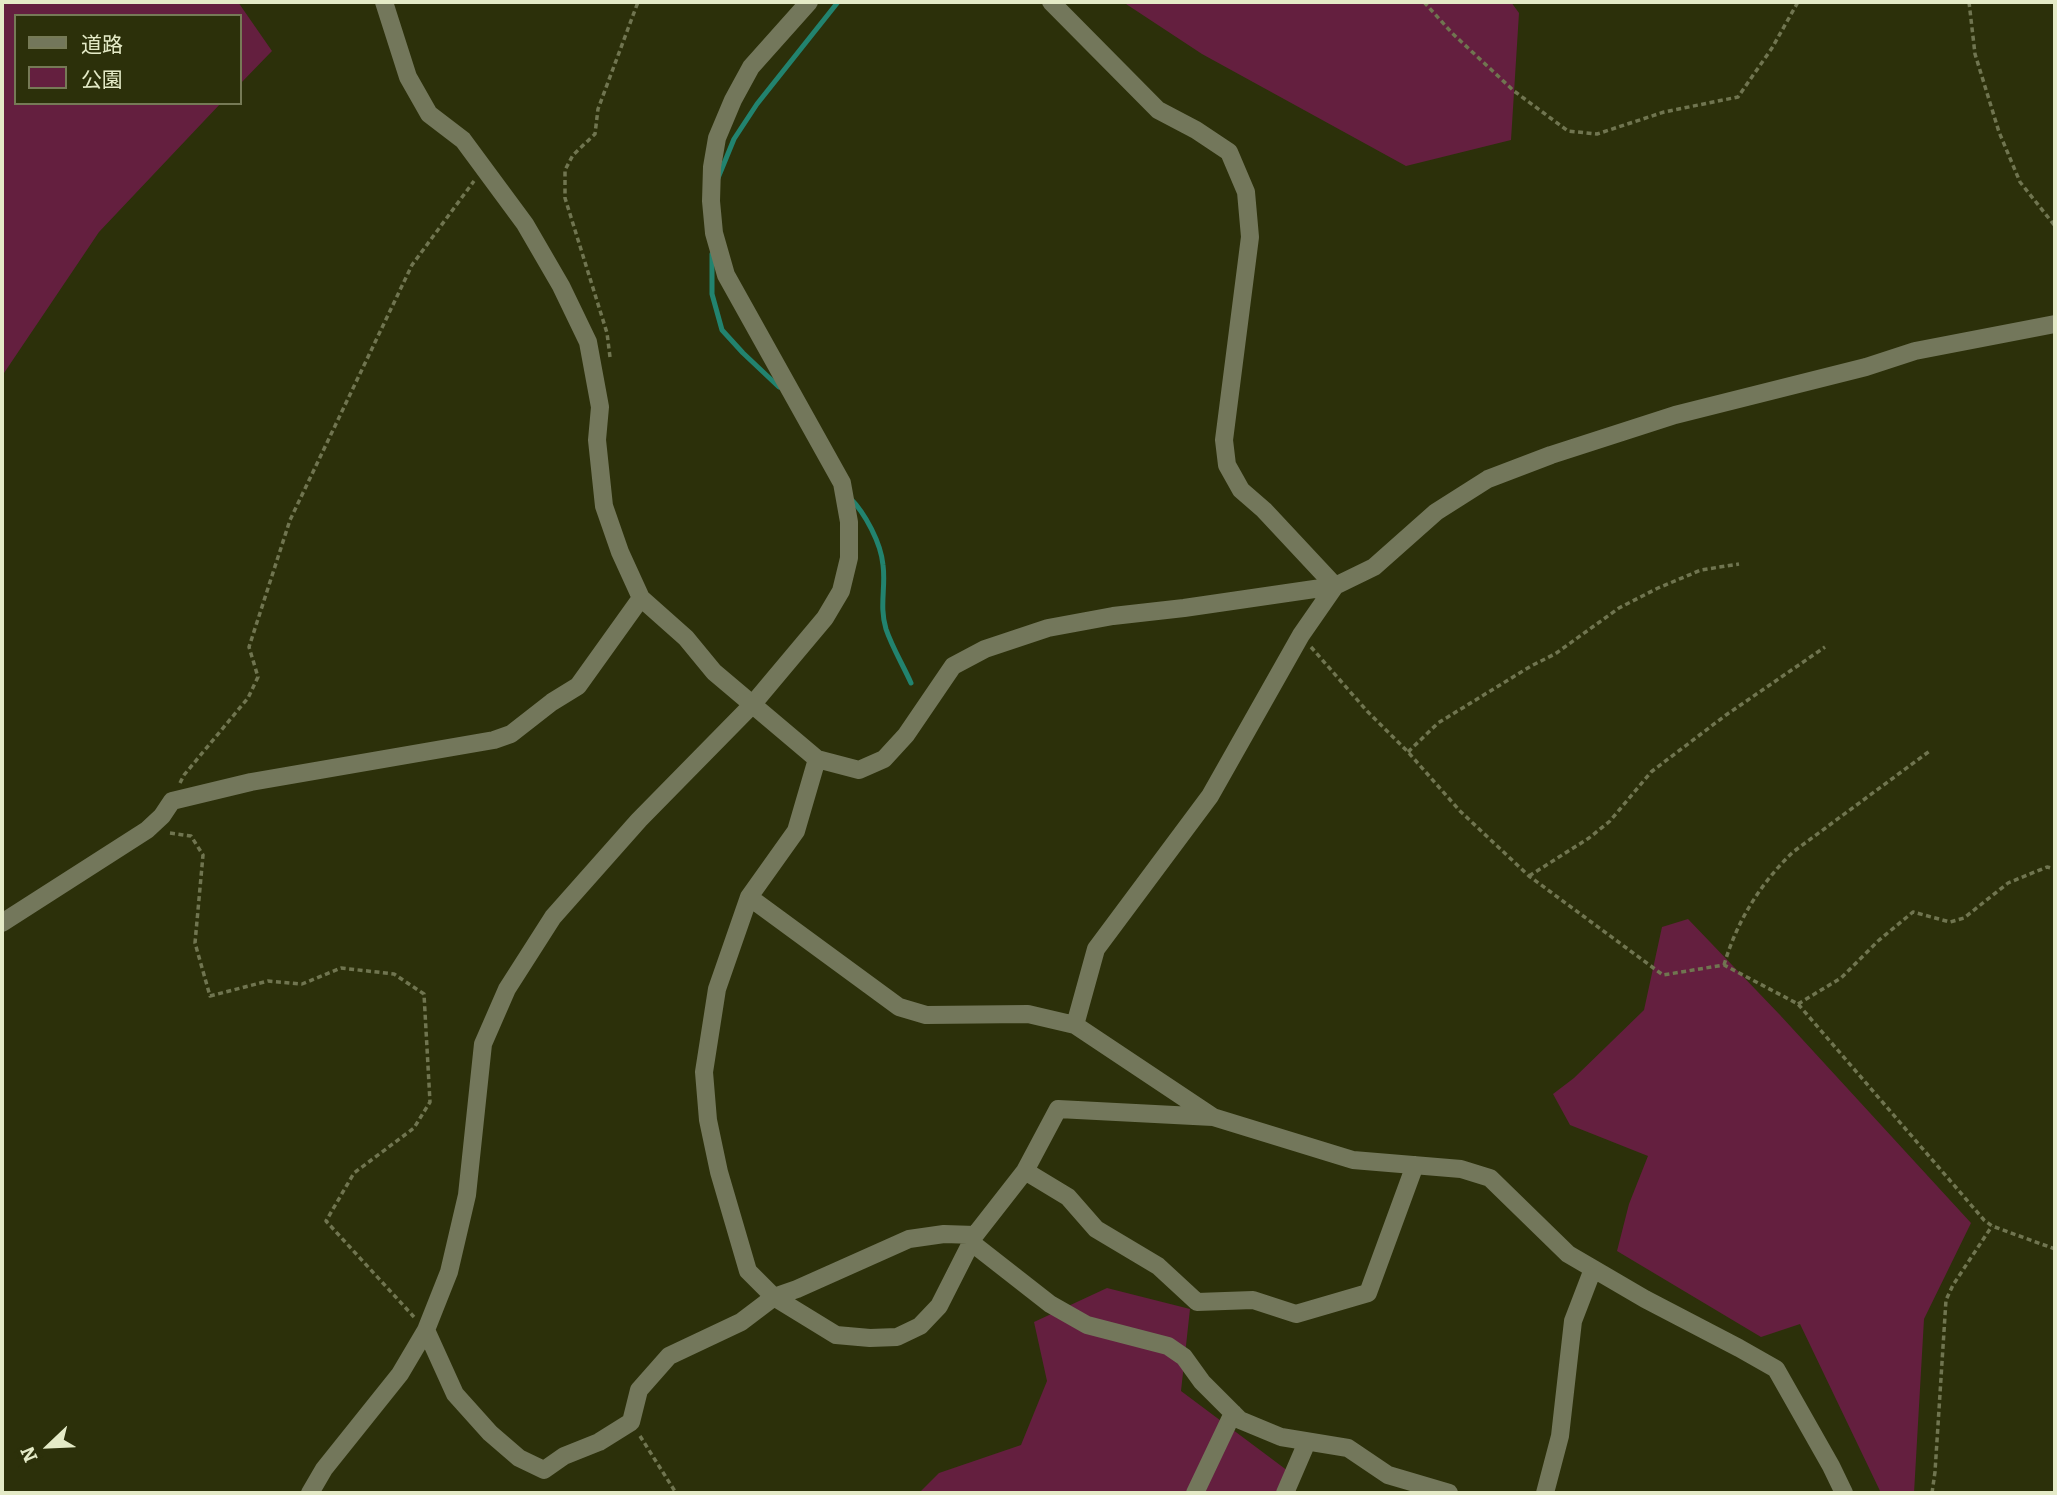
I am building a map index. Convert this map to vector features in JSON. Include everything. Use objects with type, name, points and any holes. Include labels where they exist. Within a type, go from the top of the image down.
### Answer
[{"type":"street","points":[[384,2],[408,77],[429,114],[463,140],[525,224],[561,286],[588,342],[600,407],[597,440],[604,506],[620,552],[641,598],[686,638],[714,671],[817,759],[859,770],[884,759],[906,735],[953,666],[985,649],[1048,628],[1113,616],[1335,586],[1374,567],[1436,512],[1488,479],[1551,455],[1675,415],[1866,368],[1915,351],[2055,324]]},
{"type":"street","points":[[310,1493],[324,1469],[400,1374],[426,1330],[449,1272],[467,1195],[483,1044],[507,989],[553,917],[639,820],[752,705],[825,618],[841,591],[849,558],[849,522],[842,483],[726,275],[714,233],[711,201],[712,167],[717,138],[733,100],[751,67],[810,2]]},
{"type":"street","points":[[1051,2],[1158,110],[1196,130],[1229,152],[1246,192],[1250,237],[1224,440],[1227,465],[1241,490],[1264,510],[1335,586]]},
{"type":"street","points":[[1075,1026],[1096,949],[1210,796],[1301,635],[1335,586]]},
{"type":"street","points":[[2,923],[147,830],[162,816],[172,801],[251,782],[494,740],[511,734],[552,702],[578,686],[641,598]]},
{"type":"street","points":[[817,759],[796,831],[749,897],[717,989],[704,1072],[711,1133],[719,1172],[748,1271],[774,1297],[835,1335],[897,1337],[920,1326],[939,1306],[974,1239],[1025,1171],[1058,1109],[1213,1117],[1353,1160],[1461,1169],[1490,1178],[1568,1254],[1776,1369],[1844,1493]]},
{"type":"street","points":[[749,897],[899,1007],[926,1015],[1028,1014],[1075,1026],[1213,1117]]},
{"type":"street","points":[[1025,1171],[1068,1197],[1096,1229],[1157,1266],[1197,1301],[1254,1300],[1296,1314],[1367,1293],[1415,1165]]},
{"type":"street","points":[[426,1330],[455,1394],[490,1433],[519,1458],[544,1470],[564,1455],[600,1442],[631,1422],[639,1390],[669,1356],[741,1322],[774,1297],[909,1239],[944,1234],[974,1239],[1050,1304],[1087,1325],[1168,1346],[1184,1357],[1202,1382],[1240,1420],[1281,1437],[1348,1448],[1388,1475],[1449,1493]]},
{"type":"street","points":[[1545,1493],[1560,1436],[1573,1321],[1593,1269]]},
{"type":"street","points":[[1195,1493],[1233,1413]]},
{"type":"street","points":[[1285,1493],[1307,1442]]},
{"type":"path","points":[[610,359],[607,333],[565,198],[565,170],[573,155],[595,134],[598,109],[638,2]]},
{"type":"path","points":[[1424,2],[1452,33],[1514,91],[1568,131],[1597,134],[1664,113],[1738,97],[1772,48],[1798,2]]},
{"type":"path","points":[[1969,2],[1975,54],[1999,132],[2020,183],[2055,226]]},
{"type":"path","points":[[172,801],[184,775],[248,698],[258,677],[249,647],[290,520],[412,265],[484,168]]},
{"type":"path","points":[[1408,752],[1438,723],[1555,654],[1619,608],[1701,570],[1739,564]]},
{"type":"path","points":[[1301,635],[1460,811],[1529,876],[1663,975],[1724,965],[1798,1004],[1984,1220],[1992,1226],[2055,1249]]},
{"type":"path","points":[[1529,876],[1589,838],[1610,821],[1651,772],[1825,647]]},
{"type":"path","points":[[1724,965],[1733,936],[1774,870],[1793,852],[1931,750]]},
{"type":"path","points":[[147,830],[191,836],[203,855],[195,943],[211,996],[268,981],[302,984],[341,968],[394,974],[424,994],[430,1102],[414,1128],[354,1173],[326,1221],[426,1330]]},
{"type":"path","points":[[1798,1004],[1841,978],[1913,912],[1950,922],[1964,918],[2008,883],[2047,867],[2055,869]]},
{"type":"path","points":[[1932,1493],[1946,1300],[1992,1226]]},
{"type":"path","points":[[631,1422],[676,1493]]},
{"type":"green space","points":[[2,2],[238,2],[272,51],[242,82],[242,14],[14,14],[14,105],[219,105],[99,232],[2,376]]},
{"type":"green space","points":[[1123,2],[1511,2],[1519,13],[1511,140],[1406,166],[1202,54]]},
{"type":"green space","points":[[1688,919],[1971,1223],[1924,1319],[1914,1493],[1881,1493],[1800,1324],[1761,1337],[1617,1251],[1629,1204],[1648,1156],[1570,1125],[1553,1094],[1574,1078],[1644,1010],[1662,927]]},
{"type":"green space","points":[[1107,1288],[1190,1309],[1181,1391],[1296,1477],[1296,1493],[919,1493],[939,1473],[1021,1445],[1047,1381],[1034,1322]]},
{"type":"waterway","points":[[718,178],[734,139],[757,104],[838,2]]},
{"type":"waterway","points":[[712,254],[712,294],[722,330],[779,387]]},
{"type":"waterway","points":[[850,498],[867,520],[882,556],[884,621],[911,683]]}]
